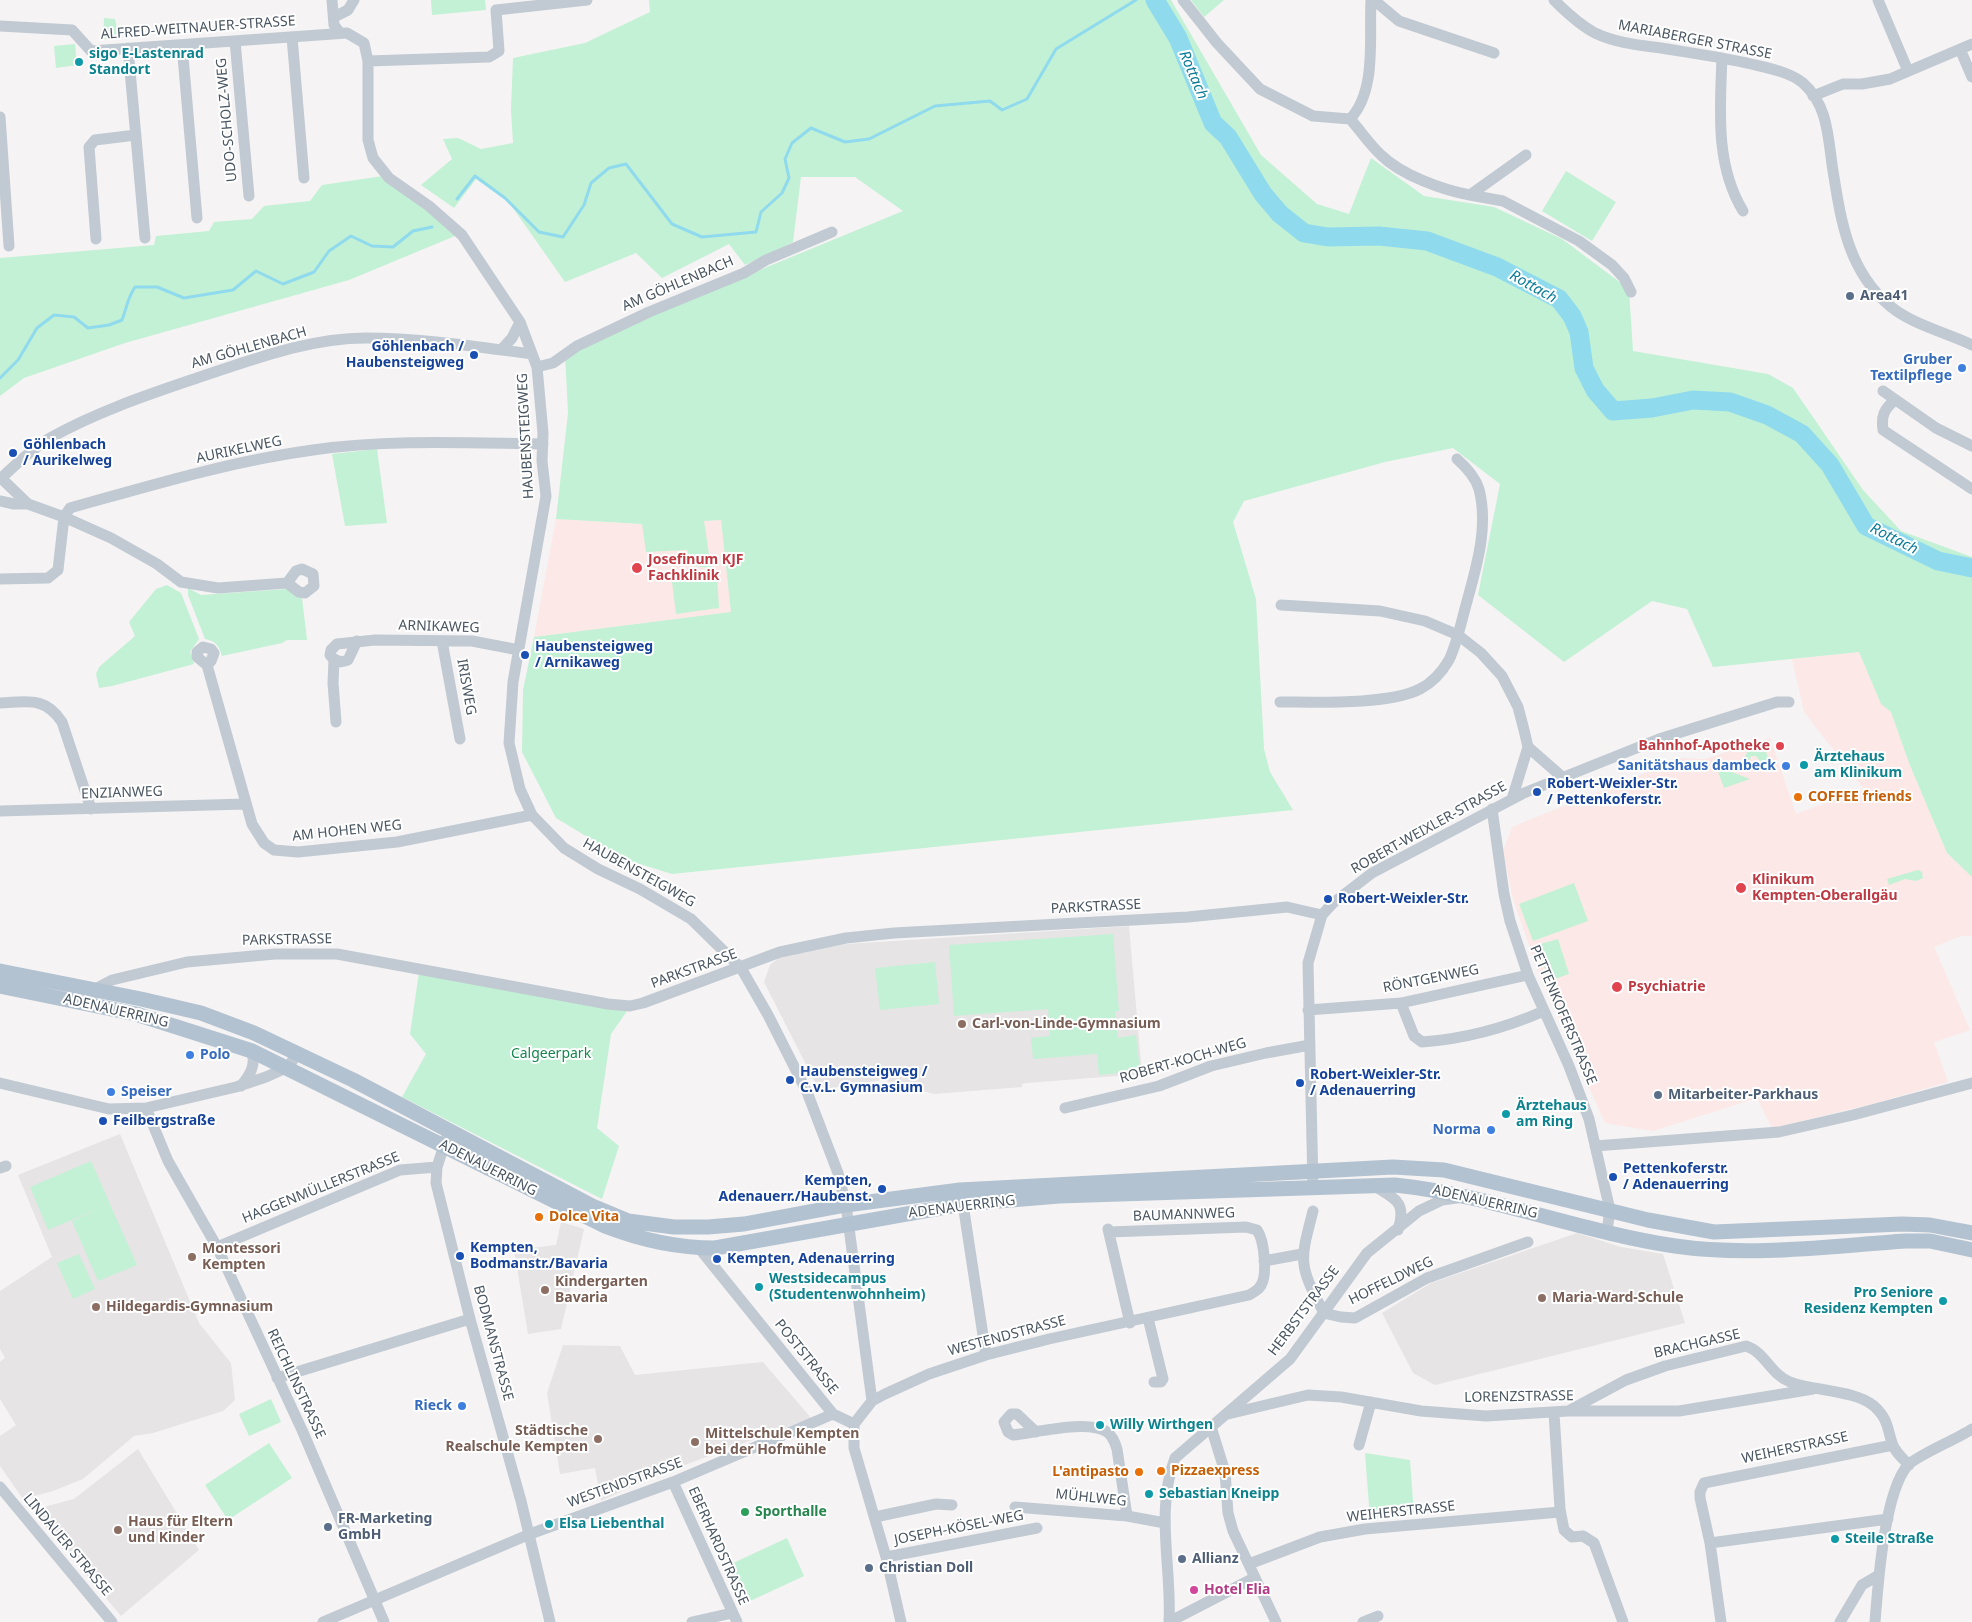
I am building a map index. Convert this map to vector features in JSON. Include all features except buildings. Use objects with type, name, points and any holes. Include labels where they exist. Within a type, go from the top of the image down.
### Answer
[{"type":"main road","name":"ADENAUERRING","points":[[0,971],[93,996],[252,1050],[605,1226],[660,1244],[699,1248],[741,1244],[963,1204],[1059,1196],[1395,1185],[1439,1190],[1674,1246],[1713,1250],[1755,1251],[1906,1241],[1930,1242],[1972,1250]]},
{"type":"main road","name":"ADENAUERRING","points":[[0,986],[93,996],[200,1013],[254,1033],[353,1080],[592,1206],[628,1221],[674,1228],[744,1224],[846,1205],[960,1190],[1393,1167],[1444,1170],[1676,1226],[1714,1232],[1902,1224],[1930,1225],[1972,1233]]},
{"type":"street","points":[[332,0],[334,25],[343,33]]},
{"type":"street","points":[[334,17],[348,10],[354,0]]},
{"type":"street","points":[[368,61],[489,56],[499,50],[500,44],[496,10],[587,0]]},
{"type":"street","points":[[1182,0],[1217,43],[1260,89],[1313,116],[1350,119],[1383,157],[1432,184],[1447,191],[1503,201],[1578,241],[1612,265],[1624,278],[1631,292]]},
{"type":"street","points":[[1350,119],[1357,112],[1365,96],[1369,76],[1373,0]]},
{"type":"street","points":[[1373,0],[1399,21],[1494,53]]},
{"type":"street","name":"MARIABERGER STRASSE","points":[[1554,0],[1595,33],[1617,42],[1722,58],[1792,75],[1804,84],[1814,96],[1825,116],[1840,218],[1848,248],[1858,266],[1873,289],[1890,306],[1906,317],[1972,345]]},
{"type":"street","points":[[1878,0],[1908,71]]},
{"type":"street","name":"ALFRED-WEITNAUER-STRASSE","points":[[0,26],[72,30],[91,51],[343,33]]},
{"type":"street","name":"HAUBENSTEIGWEG","points":[[343,33],[357,36],[364,43],[368,61],[368,140],[373,158],[389,178],[429,206],[462,235],[520,322],[537,366],[544,444],[542,460],[546,496],[513,682],[509,742],[520,789],[532,815],[564,848],[598,869],[640,889],[691,918],[741,968],[776,1030],[807,1092],[838,1173],[846,1205],[872,1401]]},
{"type":"street","points":[[292,37],[304,178]]},
{"type":"street","name":"UDO-SCHOLZ-WEG","points":[[235,41],[249,196]]},
{"type":"street","points":[[1814,96],[1843,84],[1862,84],[1890,79],[1972,44]]},
{"type":"street","points":[[182,45],[197,218]]},
{"type":"street","points":[[128,48],[145,238]]},
{"type":"street","points":[[1960,49],[1972,77]]},
{"type":"street","points":[[1722,58],[1720,98],[1722,144],[1731,188],[1744,211]]},
{"type":"street","points":[[0,117],[9,246]]},
{"type":"street","points":[[96,239],[90,146],[95,140],[136,136]]},
{"type":"street","points":[[1470,195],[1526,155]]},
{"type":"street","name":"AM GÖHLENBACH","points":[[537,366],[553,363],[576,346],[648,312],[744,273],[766,260],[832,232]]},
{"type":"street","points":[[502,349],[512,338],[520,322]]},
{"type":"street","name":"AM GÖHLENBACH","points":[[0,478],[40,444],[85,419],[139,398],[277,352],[318,343],[366,338],[502,349],[532,354]]},
{"type":"street","points":[[1884,391],[1936,428],[1972,446]]},
{"type":"street","points":[[1895,400],[1887,406],[1881,418],[1883,430],[1972,489]]},
{"type":"street","name":"AURIKELWEG","points":[[64,517],[70,508],[154,484],[313,450],[454,443],[544,444]]},
{"type":"street","points":[[1280,702],[1357,701],[1400,695],[1418,690],[1438,676],[1449,660],[1458,635],[1478,560],[1482,525],[1478,488],[1469,470],[1457,459]]},
{"type":"street","points":[[0,478],[28,504]]},
{"type":"street","points":[[0,501],[28,504],[64,517],[111,538],[157,564],[181,582],[218,588],[286,583]]},
{"type":"street","points":[[0,579],[48,578],[54,575],[58,570],[64,517]]},
{"type":"street","points":[[1281,605],[1380,611],[1425,621],[1458,635],[1481,653],[1502,676],[1518,707],[1528,746],[1512,798]]},
{"type":"street","points":[[334,660],[342,662],[348,660],[357,641]]},
{"type":"street","name":"ARNIKAWEG","points":[[336,722],[332,683],[334,660],[330,655],[338,644],[357,641],[472,642],[518,650]]},
{"type":"street","name":"IRISWEG","points":[[442,641],[460,739]]},
{"type":"street","name":"AM HOHEN WEG","points":[[207,665],[245,804],[257,835],[264,843],[284,852],[397,842],[532,815]]},
{"type":"street","name":"ROBERT-WEIXLER-STRASSE","points":[[1313,1187],[1308,962],[1322,915],[1345,892],[1372,874],[1512,798],[1561,776],[1659,740],[1777,702],[1789,702]]},
{"type":"street","points":[[0,703],[44,704],[54,710],[62,722],[91,809]]},
{"type":"street","points":[[1528,746],[1561,776]]},
{"type":"street","name":"ENZIANWEG","points":[[0,811],[245,804]]},
{"type":"street","name":"PETTENKOFERSTRASSE","points":[[1492,809],[1504,894],[1528,975],[1569,1066],[1584,1106],[1610,1210],[1608,1231]]},
{"type":"street","name":"PARKSTRASSE","points":[[93,996],[112,980],[187,962],[275,954],[337,954],[608,1004],[630,1006],[741,968],[780,952],[846,938],[894,933],[1188,917],[1287,907],[1322,915]]},
{"type":"street","name":"RÖNTGENWEG","points":[[1308,1010],[1401,1003],[1528,975]]},
{"type":"street","points":[[1401,1003],[1414,1036],[1418,1041],[1422,1042],[1509,1027],[1544,1011]]},
{"type":"street","name":"ROBERT-KOCH-WEG","points":[[1065,1108],[1159,1086],[1229,1062],[1310,1046]]},
{"type":"street","points":[[241,1086],[251,1073],[253,1064],[252,1050]]},
{"type":"street","points":[[0,1083],[11,1084],[109,1109],[146,1108],[241,1086],[266,1078],[288,1067],[297,1054]]},
{"type":"street","points":[[266,1078],[305,1077]]},
{"type":"street","points":[[1595,1146],[1780,1132],[1853,1115],[1972,1083]]},
{"type":"street","name":"REICHLINSTRASSE","points":[[146,1108],[168,1161],[217,1247],[277,1378],[384,1622]]},
{"type":"street","name":"BODMANSTRASSE","points":[[449,1130],[437,1166],[436,1182],[470,1319],[530,1534],[550,1622]]},
{"type":"street","name":"HAGGENMÜLLERSTRASSE","points":[[217,1247],[400,1170],[437,1166]]},
{"type":"street","points":[[1373,1186],[1398,1201],[1402,1208],[1402,1217],[1398,1230]]},
{"type":"street","name":"HERBSTSTRASSE","points":[[1174,1621],[1170,1596],[1165,1522],[1168,1482],[1175,1458],[1290,1359],[1367,1253],[1420,1211],[1442,1200],[1466,1197]]},
{"type":"street","points":[[963,1204],[986,1355]]},
{"type":"street","points":[[1313,1211],[1302,1254],[1308,1284],[1323,1312]]},
{"type":"street","name":"BAUMANNWEG","points":[[1130,1323],[1109,1231],[1246,1227],[1257,1230],[1263,1238],[1264,1262]]},
{"type":"street","name":"HOFFELDWEG","points":[[1323,1312],[1341,1318],[1355,1318],[1427,1278],[1528,1242]]},
{"type":"street","name":"POSTSTRASSE","points":[[699,1248],[833,1414]]},
{"type":"street","points":[[1264,1262],[1302,1254]]},
{"type":"street","name":"WESTENDSTRASSE","points":[[854,1424],[872,1401],[929,1374],[986,1355],[1049,1339],[1130,1323],[1249,1295],[1260,1288],[1264,1280],[1264,1262]]},
{"type":"street","points":[[1148,1318],[1163,1379],[1161,1382],[1154,1382]]},
{"type":"street","points":[[277,1378],[470,1319]]},
{"type":"street","name":"BRACHGASSE","points":[[1568,1412],[1626,1380],[1665,1366],[1746,1346],[1756,1349],[1778,1377],[1813,1389],[1852,1396],[1873,1405],[1888,1423],[1898,1455],[1908,1465]]},
{"type":"street","name":"LORENZSTRASSE","points":[[1228,1414],[1308,1395],[1341,1397],[1421,1411],[1486,1416],[1568,1412],[1679,1411],[1813,1389]]},
{"type":"street","points":[[1358,1445],[1371,1402]]},
{"type":"street","points":[[1554,1413],[1560,1512],[1564,1530],[1567,1535],[1583,1536],[1594,1543],[1623,1622]]},
{"type":"street","points":[[833,1414],[854,1424],[854,1448],[875,1517],[902,1622]]},
{"type":"street","name":"WESTENDSTRASSE","points":[[323,1622],[530,1534],[673,1482],[833,1414]]},
{"type":"street","points":[[1036,1432],[1087,1427],[1107,1431],[1113,1438],[1117,1449],[1127,1516]]},
{"type":"street","points":[[1211,1427],[1225,1472],[1228,1513],[1233,1531],[1276,1622]]},
{"type":"street","points":[[1875,1622],[1879,1575],[1888,1519],[1896,1486],[1908,1465],[1972,1429]]},
{"type":"street","name":"WEIHERSTRASSE","points":[[1710,1543],[1700,1498],[1700,1492],[1704,1484],[1893,1444]]},
{"type":"street","name":"EBERHARDSTRASSE","points":[[673,1482],[734,1617]]},
{"type":"street","name":"LINDAUER STRASSE","points":[[0,1487],[112,1622]]},
{"type":"street","points":[[875,1517],[936,1504],[952,1505]]},
{"type":"street","name":"MÜHLWEG","points":[[1015,1507],[1127,1516],[1165,1522]]},
{"type":"street","name":"WEIHERSTRASSE","points":[[1249,1564],[1320,1537],[1365,1529],[1560,1512]]},
{"type":"street","points":[[1721,1622],[1710,1543],[1888,1519]]},
{"type":"street","name":"JOSEPH-KÖSEL-WEG","points":[[886,1557],[1037,1528]]},
{"type":"street","points":[[1840,1622],[1862,1585],[1879,1575]]},
{"type":"street","points":[[1174,1621],[1254,1578]]},
{"type":"street","points":[[1363,1622],[1378,1616]]},
{"type":"street","points":[[692,1622],[734,1617]]},
{"type":"shaded area","name":"Josefinum KJF Fachklinik","points":[[556,519],[636,524],[722,520],[731,612],[534,637]]},
{"type":"shaded area","name":"Klinikum Kempten-Oberallgäu","points":[[1859,652],[1881,704],[1891,712],[1909,763],[1947,853],[1972,877],[1972,936],[1961,936],[1934,947],[1970,1030],[1934,1042],[1948,1082],[1872,1104],[1772,1128],[1757,1098],[1653,1131],[1605,1123],[1539,974],[1513,899],[1503,851],[1512,827],[1682,758],[1705,759],[1770,738],[1796,814],[1864,789],[1804,712],[1792,659]]},
{"type":"shaded area","name":"Carl-von-Linde-Gymnasium","points":[[1129,926],[1142,1074],[1027,1083],[1022,1084],[1022,1087],[934,1094],[882,1080],[819,1090],[764,982],[770,965],[781,956],[846,944]]},
{"type":"shaded area","name":"Hildegardis-Gymnasium","points":[[120,1134],[199,1323],[231,1363],[235,1400],[223,1411],[153,1433],[134,1436],[83,1479],[53,1491],[23,1499],[0,1466],[0,1436],[16,1425],[0,1399],[0,1362],[5,1358],[0,1349],[0,1291],[52,1257],[18,1175]]},
{"type":"shaded area","name":"Kindergarten Bavaria","points":[[561,1222],[584,1229],[561,1329],[528,1334],[514,1250],[556,1245]]},
{"type":"shaded area","name":"Maria-Ward-Schule","points":[[1577,1233],[1621,1247],[1663,1254],[1685,1323],[1435,1385],[1413,1373],[1382,1313],[1431,1283]]},
{"type":"shaded area","points":[[563,1345],[620,1346],[635,1375],[763,1362],[811,1418],[650,1478],[601,1501],[595,1468],[560,1474],[547,1393]]},
{"type":"shaded area","name":"Haus für Eltern und Kinder","points":[[138,1449],[199,1550],[121,1616],[32,1510],[74,1499]]},
{"type":"green space","points":[[431,0],[485,0],[486,10],[432,15]]},
{"type":"green space","points":[[649,0],[1171,0],[1261,155],[1317,204],[1349,214],[1371,158],[1424,196],[1494,207],[1562,239],[1629,289],[1633,351],[1768,374],[1793,388],[1863,490],[1901,531],[1972,557],[1972,877],[1947,853],[1909,763],[1891,712],[1881,704],[1859,652],[1713,667],[1687,609],[1652,601],[1564,662],[1478,595],[1500,484],[1453,448],[1385,462],[1244,501],[1233,522],[1256,599],[1264,749],[1270,772],[1293,810],[672,874],[624,859],[556,818],[522,752],[523,690],[534,637],[731,612],[721,520],[704,521],[711,568],[693,566],[687,550],[646,552],[642,524],[556,519],[568,413],[565,354],[670,307],[903,211],[855,177],[801,177],[793,242],[745,265],[729,244],[662,278],[636,253],[565,282],[508,201],[476,179],[454,208],[421,185],[452,159],[443,139],[458,138],[481,149],[513,143],[511,110],[513,58],[585,43],[650,12]]},
{"type":"green space","points":[[1191,0],[1224,0],[1204,17]]},
{"type":"green space","points":[[104,18],[115,19],[119,38],[103,39]]},
{"type":"green space","points":[[75,44],[77,65],[56,68],[54,46]]},
{"type":"green space","points":[[1566,171],[1616,202],[1592,241],[1542,211]]},
{"type":"green space","points":[[383,176],[421,203],[455,236],[349,280],[125,343],[24,378],[0,396],[0,258],[154,245],[156,236],[209,231],[214,222],[252,219],[264,206],[310,201],[322,185]]},
{"type":"green space","points":[[377,449],[387,523],[345,526],[332,454]]},
{"type":"green space","points":[[717,576],[719,608],[676,614],[672,582]]},
{"type":"green space","points":[[167,585],[181,593],[199,639],[190,652],[194,664],[99,688],[96,674],[99,667],[135,636],[129,622],[156,589]]},
{"type":"green space","points":[[188,588],[201,595],[287,589],[302,598],[307,640],[287,640],[282,643],[222,656],[216,644],[205,639],[188,595]]},
{"type":"green space","points":[[1765,748],[1771,769],[1758,765],[1760,761],[1756,756],[1751,756],[1749,763],[1743,762],[1748,750]]},
{"type":"green space","points":[[1716,766],[1750,779],[1724,788]]},
{"type":"green space","points":[[1918,870],[1922,872],[1923,878],[1916,881],[1905,879],[1889,885],[1887,879]]},
{"type":"green space","points":[[1574,883],[1588,921],[1533,941],[1519,904]]},
{"type":"green space","points":[[1113,934],[1119,1011],[1115,1011],[1118,1038],[1136,1035],[1140,1071],[1099,1075],[1097,1054],[1033,1059],[1031,1038],[1050,1036],[1048,1009],[954,1016],[949,945]]},
{"type":"green space","points":[[1558,939],[1569,974],[1549,981],[1537,945]]},
{"type":"green space","points":[[935,962],[939,1004],[880,1010],[875,968]]},
{"type":"green space","name":"Calgeerpark","points":[[419,972],[627,1011],[611,1034],[597,1128],[619,1146],[602,1199],[402,1097],[426,1054],[410,1034]]},
{"type":"green space","points":[[91,1161],[137,1265],[98,1281],[72,1221],[100,1208],[48,1230],[30,1187]]},
{"type":"green space","points":[[79,1254],[95,1289],[73,1299],[57,1263]]},
{"type":"green space","points":[[271,1399],[281,1422],[249,1436],[239,1414]]},
{"type":"green space","points":[[269,1443],[292,1478],[228,1520],[205,1485]]},
{"type":"green space","points":[[1365,1453],[1410,1460],[1414,1515],[1370,1518]]},
{"type":"green space","points":[[787,1538],[804,1576],[748,1602],[731,1564]]},
{"type":"waterway","points":[[457,199],[475,176],[505,198],[539,232],[563,237],[584,205],[591,183],[609,168],[626,164],[672,224],[702,237],[756,232],[761,212],[782,193],[789,178],[785,159],[792,143],[811,128],[845,142],[869,139],[935,106],[990,101],[1002,110],[1027,99],[1056,49],[1136,0]]},
{"type":"waterway","name":"Rottach","points":[[1155,0],[1178,38],[1213,123],[1228,137],[1263,194],[1280,214],[1304,233],[1328,237],[1379,236],[1427,241],[1497,267],[1559,299],[1572,316],[1579,332],[1584,368],[1595,390],[1613,411],[1652,408],[1693,400],[1730,402],[1767,415],[1802,434],[1830,465],[1866,526],[1938,561],[1972,568]]},
{"type":"waterway","points":[[0,378],[18,360],[37,328],[54,315],[74,317],[88,328],[109,325],[122,320],[135,287],[157,287],[184,298],[233,290],[256,271],[283,284],[314,272],[329,251],[351,236],[372,246],[393,247],[413,231],[432,227]]},
{"type":"place","name":"sigo E-Lastenrad Standort","points":[[79,62]]},
{"type":"place","name":"Area41","points":[[1850,296]]},
{"type":"place","name":"Göhlenbach / Haubensteigweg","points":[[474,355]]},
{"type":"place","name":"Gruber Textilpflege","points":[[1962,368]]},
{"type":"place","name":"Göhlenbach / Aurikelweg","points":[[13,453]]},
{"type":"place","name":"Josefinum KJF Fachklinik","points":[[637,568]]},
{"type":"place","name":"Haubensteigweg / Arnikaweg","points":[[525,655]]},
{"type":"place","name":"Bahnhof-Apotheke","points":[[1780,746]]},
{"type":"place","name":"Ärztehaus am Klinikum","points":[[1804,765]]},
{"type":"place","name":"Sanitätshaus dambeck","points":[[1786,766]]},
{"type":"place","name":"Robert-Weixler-Str. / Pettenkoferstr.","points":[[1537,792]]},
{"type":"place","name":"COFFEE friends","points":[[1798,797]]},
{"type":"place","name":"Klinikum Kempten-Oberallgäu","points":[[1741,888]]},
{"type":"place","name":"Robert-Weixler-Str.","points":[[1328,899]]},
{"type":"place","name":"Psychiatrie","points":[[1617,987]]},
{"type":"place","name":"Carl-von-Linde-Gymnasium","points":[[962,1024]]},
{"type":"place","name":"Polo","points":[[190,1055]]},
{"type":"place","name":"Haubensteigweg / C.v.L. Gymnasium","points":[[790,1080]]},
{"type":"place","name":"Robert-Weixler-Str. / Adenauerring","points":[[1300,1083]]},
{"type":"place","name":"Speiser","points":[[111,1092]]},
{"type":"place","name":"Mitarbeiter-Parkhaus","points":[[1658,1095]]},
{"type":"place","name":"Ärztehaus am Ring","points":[[1506,1114]]},
{"type":"place","name":"Feilbergstraße","points":[[103,1121]]},
{"type":"place","name":"Norma","points":[[1491,1130]]},
{"type":"place","name":"Pettenkoferstr. / Adenauerring","points":[[1613,1177]]},
{"type":"place","name":"Kempten, Adenauerr./Haubenst.","points":[[882,1189]]},
{"type":"place","name":"Dolce Vita","points":[[539,1217]]},
{"type":"place","name":"Kempten, Bodmanstr./Bavaria","points":[[460,1256]]},
{"type":"place","name":"Montessori Kempten","points":[[192,1257]]},
{"type":"place","name":"Kempten, Adenauerring","points":[[717,1259]]},
{"type":"place","name":"Westsidecampus (Studentenwohnheim)","points":[[759,1287]]},
{"type":"place","name":"Kindergarten Bavaria","points":[[545,1290]]},
{"type":"place","name":"Maria-Ward-Schule","points":[[1542,1298]]},
{"type":"place","name":"Pro Seniore Residenz Kempten","points":[[1943,1301]]},
{"type":"place","name":"Hildegardis-Gymnasium","points":[[96,1307]]},
{"type":"place","name":"Rieck","points":[[462,1406]]},
{"type":"place","name":"Willy Wirthgen","points":[[1100,1425]]},
{"type":"place","name":"Städtische Realschule Kempten","points":[[598,1439]]},
{"type":"place","name":"Mittelschule Kempten bei der Hofmühle","points":[[695,1442]]},
{"type":"place","name":"Pizzaexpress","points":[[1161,1471]]},
{"type":"place","name":"L'antipasto","points":[[1139,1472]]},
{"type":"place","name":"Sebastian Kneipp","points":[[1149,1494]]},
{"type":"place","name":"Sporthalle","points":[[745,1512]]},
{"type":"place","name":"Elsa Liebenthal","points":[[549,1524]]},
{"type":"place","name":"FR-Marketing GmbH","points":[[328,1527]]},
{"type":"place","name":"Haus für Eltern und Kinder","points":[[118,1530]]},
{"type":"place","name":"Steile Straße","points":[[1835,1539]]},
{"type":"place","name":"Allianz","points":[[1182,1559]]},
{"type":"place","name":"Christian Doll","points":[[869,1568]]},
{"type":"place","name":"Hotel Elia","points":[[1194,1590]]}]
